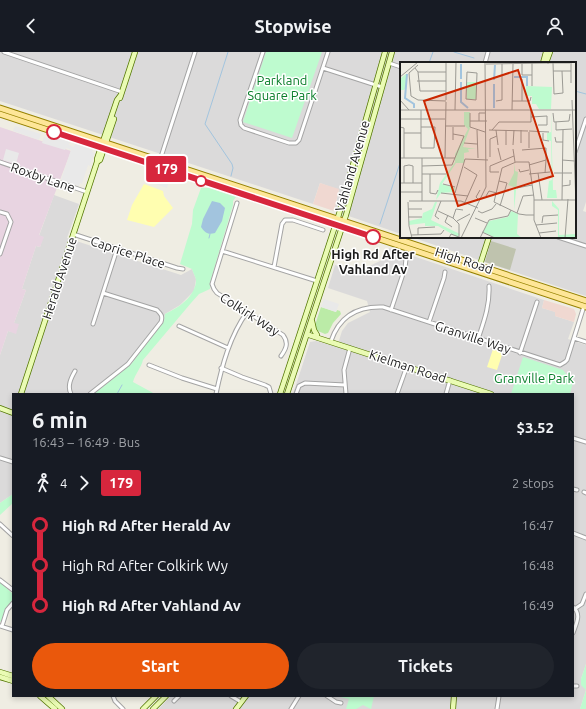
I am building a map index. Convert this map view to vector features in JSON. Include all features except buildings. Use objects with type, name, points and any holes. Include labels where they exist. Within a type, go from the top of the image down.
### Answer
[{"type":"main road","name":"Herald Avenue","points":[[21,393],[97,162],[100,160],[102,148],[135,52]]},
{"type":"main road","name":"Vahland Avenue","points":[[280,393],[337,219],[385,52]]},
{"type":"main road","name":"Vahland Avenue","points":[[287,393],[344,221],[392,52]]},
{"type":"main road","points":[[543,62],[546,52]]},
{"type":"main road","points":[[546,62],[550,52]]},
{"type":"main road","name":"High Road","points":[[0,108],[586,301]]},
{"type":"main road","name":"High Road","points":[[0,114],[585,307]]},
{"type":"main road","points":[[476,271],[486,238]]},
{"type":"main road","points":[[478,265],[489,238]]},
{"type":"main road","points":[[312,317],[313,328],[317,335]]},
{"type":"main road","points":[[295,346],[299,343],[302,336],[308,334],[303,321]]},
{"type":"main road","name":"Kielman Road","points":[[308,334],[317,335],[324,339]]},
{"type":"main road","name":"Kielman Road","points":[[308,334],[488,393]]},
{"type":"main road","points":[[0,408],[12,413]]},
{"type":"main road","points":[[0,672],[12,676]]},
{"type":"main road","points":[[0,677],[12,681]]},
{"type":"main road","points":[[45,697],[55,709]]},
{"type":"main road","points":[[45,697],[62,709]]},
{"type":"main road","points":[[143,709],[155,697]]},
{"type":"main road","points":[[153,709],[165,697]]},
{"type":"main road","points":[[236,709],[245,697]]},
{"type":"main road","points":[[453,709],[454,697]]},
{"type":"street","points":[[4,52],[121,94]]},
{"type":"street","points":[[160,160],[195,52]]},
{"type":"street","points":[[262,52],[240,124],[244,128],[289,143],[296,143],[299,140],[328,52]]},
{"type":"street","points":[[485,62],[488,52]]},
{"type":"street","points":[[389,63],[400,67]]},
{"type":"street","points":[[323,68],[382,87]]},
{"type":"street","points":[[576,149],[586,119]]},
{"type":"street","name":"Roxby Lane","points":[[0,162],[87,192]]},
{"type":"street","name":"Colkirk Way","points":[[237,203],[212,284],[217,293],[279,332],[286,338],[287,345],[281,356]]},
{"type":"street","points":[[0,212],[7,214],[11,222],[0,254]]},
{"type":"street","points":[[274,268],[282,224],[285,220],[293,220],[322,230]]},
{"type":"street","name":"Caprice Place","points":[[74,234],[183,269]]},
{"type":"street","points":[[561,238],[586,246]]},
{"type":"street","points":[[93,324],[117,249]]},
{"type":"street","points":[[222,251],[317,280]]},
{"type":"street","points":[[391,310],[405,268],[406,259]]},
{"type":"street","points":[[429,322],[445,272]]},
{"type":"street","points":[[478,339],[488,308],[489,286]]},
{"type":"street","points":[[91,393],[128,364],[161,322],[162,318],[161,314],[157,310],[103,293]]},
{"type":"street","name":"Granville Way","points":[[331,341],[338,325],[346,317],[371,307],[383,307],[558,365],[563,364],[567,360],[586,301]]},
{"type":"street","points":[[520,352],[537,302]]},
{"type":"street","points":[[216,393],[221,368],[228,348],[247,312]]},
{"type":"street","points":[[179,326],[228,348]]},
{"type":"street","points":[[574,338],[586,342]]},
{"type":"street","points":[[346,393],[344,370],[350,348]]},
{"type":"street","points":[[149,365],[182,378],[217,389]]},
{"type":"street","points":[[398,393],[407,366]]},
{"type":"street","points":[[221,368],[269,387],[271,393]]},
{"type":"street","points":[[70,393],[69,384],[75,371]]},
{"type":"street","points":[[446,393],[450,380]]},
{"type":"street","points":[[296,393],[299,386],[305,383],[345,385]]},
{"type":"street","points":[[574,438],[586,442]]},
{"type":"street","points":[[0,458],[12,462]]},
{"type":"street","points":[[0,524],[12,535]]},
{"type":"street","points":[[574,533],[586,538]]},
{"type":"street","points":[[0,580],[12,589]]},
{"type":"street","points":[[574,630],[578,618],[574,608],[582,604],[586,594]]},
{"type":"street","points":[[12,604],[7,610],[1,626],[12,630]]},
{"type":"street","points":[[113,697],[115,701],[123,709]]},
{"type":"street","points":[[174,700],[178,697]]},
{"type":"street","points":[[233,697],[241,702]]},
{"type":"street","points":[[291,709],[298,697]]},
{"type":"street","points":[[328,697],[336,702],[342,703]]},
{"type":"street","points":[[497,709],[499,697]]},
{"type":"shaded area","points":[[0,52],[586,52],[586,202],[583,211],[586,212],[586,296],[414,238],[576,238],[576,62],[400,62],[400,234],[334,211],[339,190],[320,183],[313,204],[0,101]]},
{"type":"shaded area","points":[[15,126],[41,134],[39,140],[13,131]]},
{"type":"shaded area","points":[[0,127],[71,151],[39,235],[44,237],[40,247],[36,246],[22,289],[26,290],[14,323],[19,324],[16,334],[8,331],[0,355]]},
{"type":"shaded area","points":[[48,135],[70,142],[69,145],[74,147],[75,144],[93,150],[92,152],[94,153],[90,166],[88,165],[82,184],[80,183],[79,186],[61,180],[71,150],[66,148],[65,150],[42,143],[44,137],[47,138]]},
{"type":"shaded area","points":[[6,149],[19,153],[16,164],[3,160]]},
{"type":"shaded area","points":[[148,174],[169,181],[167,188],[146,181]]},
{"type":"shaded area","points":[[320,183],[339,189],[334,211],[313,204]]},
{"type":"shaded area","points":[[54,195],[79,204],[67,238],[181,275],[192,269],[196,279],[194,291],[180,305],[165,314],[164,321],[132,363],[95,393],[12,393],[12,495],[0,503],[0,355],[8,331],[16,333],[14,323],[26,290],[22,289],[36,246],[40,247],[43,237],[39,236]]},
{"type":"shaded area","points":[[491,241],[516,249],[510,270],[485,262]]},
{"type":"shaded area","points":[[389,248],[544,300],[542,308],[556,312],[555,316],[574,322],[568,339],[586,345],[586,664],[581,679],[586,690],[580,709],[158,709],[170,697],[574,697],[574,393],[293,393],[310,342],[316,341],[337,347],[342,331],[348,323],[370,312],[367,301],[328,288],[335,265],[357,272],[384,260]]},
{"type":"shaded area","points":[[324,299],[339,304],[336,312],[321,307]]},
{"type":"shaded area","points":[[544,300],[574,309],[576,314],[574,322],[555,316],[555,312],[542,308]]},
{"type":"green space","name":"Parkland Square Park","points":[[266,52],[322,52],[292,138],[243,122]]},
{"type":"green space","points":[[201,188],[209,188],[236,197],[233,201],[211,279],[210,289],[199,294],[143,360],[133,382],[153,393],[95,393],[132,363],[164,321],[165,314],[175,309],[193,292],[196,278],[192,269],[180,264],[192,224],[193,210]]},
{"type":"green space","points":[[321,307],[336,312],[337,310],[340,311],[341,314],[333,323],[328,333],[325,334],[318,331],[315,325]]},
{"type":"green space","name":"Granville Park","points":[[523,357],[563,370],[573,382],[570,393],[511,393]]},
{"type":"green space","points":[[12,495],[12,504],[0,515],[0,503]]},
{"type":"green space","points":[[0,582],[12,593],[12,601],[5,609],[0,622]]},
{"type":"green space","points":[[586,664],[586,690],[581,685],[581,679]]},
{"type":"green space","points":[[586,690],[586,709],[580,709]]},
{"type":"green space","points":[[340,697],[374,697],[371,709],[363,705],[356,709],[346,709],[349,699]]},
{"type":"sand","points":[[144,184],[163,191],[164,196],[173,208],[154,227],[127,220],[132,205]]},
{"type":"sand","points":[[493,349],[503,352],[497,370],[487,367]]},
{"type":"water","points":[[212,201],[220,203],[225,208],[222,221],[215,233],[209,234],[201,227],[203,219]]},
{"type":"waterway","points":[[228,52],[205,124],[232,164],[233,168],[231,176]]},
{"type":"waterway","points":[[429,62],[433,52]]},
{"type":"waterway","points":[[454,52],[474,58]]},
{"type":"waterway","points":[[576,91],[586,94]]},
{"type":"waterway","points":[[380,224],[400,163]]},
{"type":"waterway","points":[[209,238],[210,234]]},
{"type":"waterway","points":[[118,393],[122,385]]},
{"type":"bus line","name":"179","points":[[54,132],[373,237]]},
{"type":"place","name":"High Rd After Vahland Av","points":[[373,237]]}]
